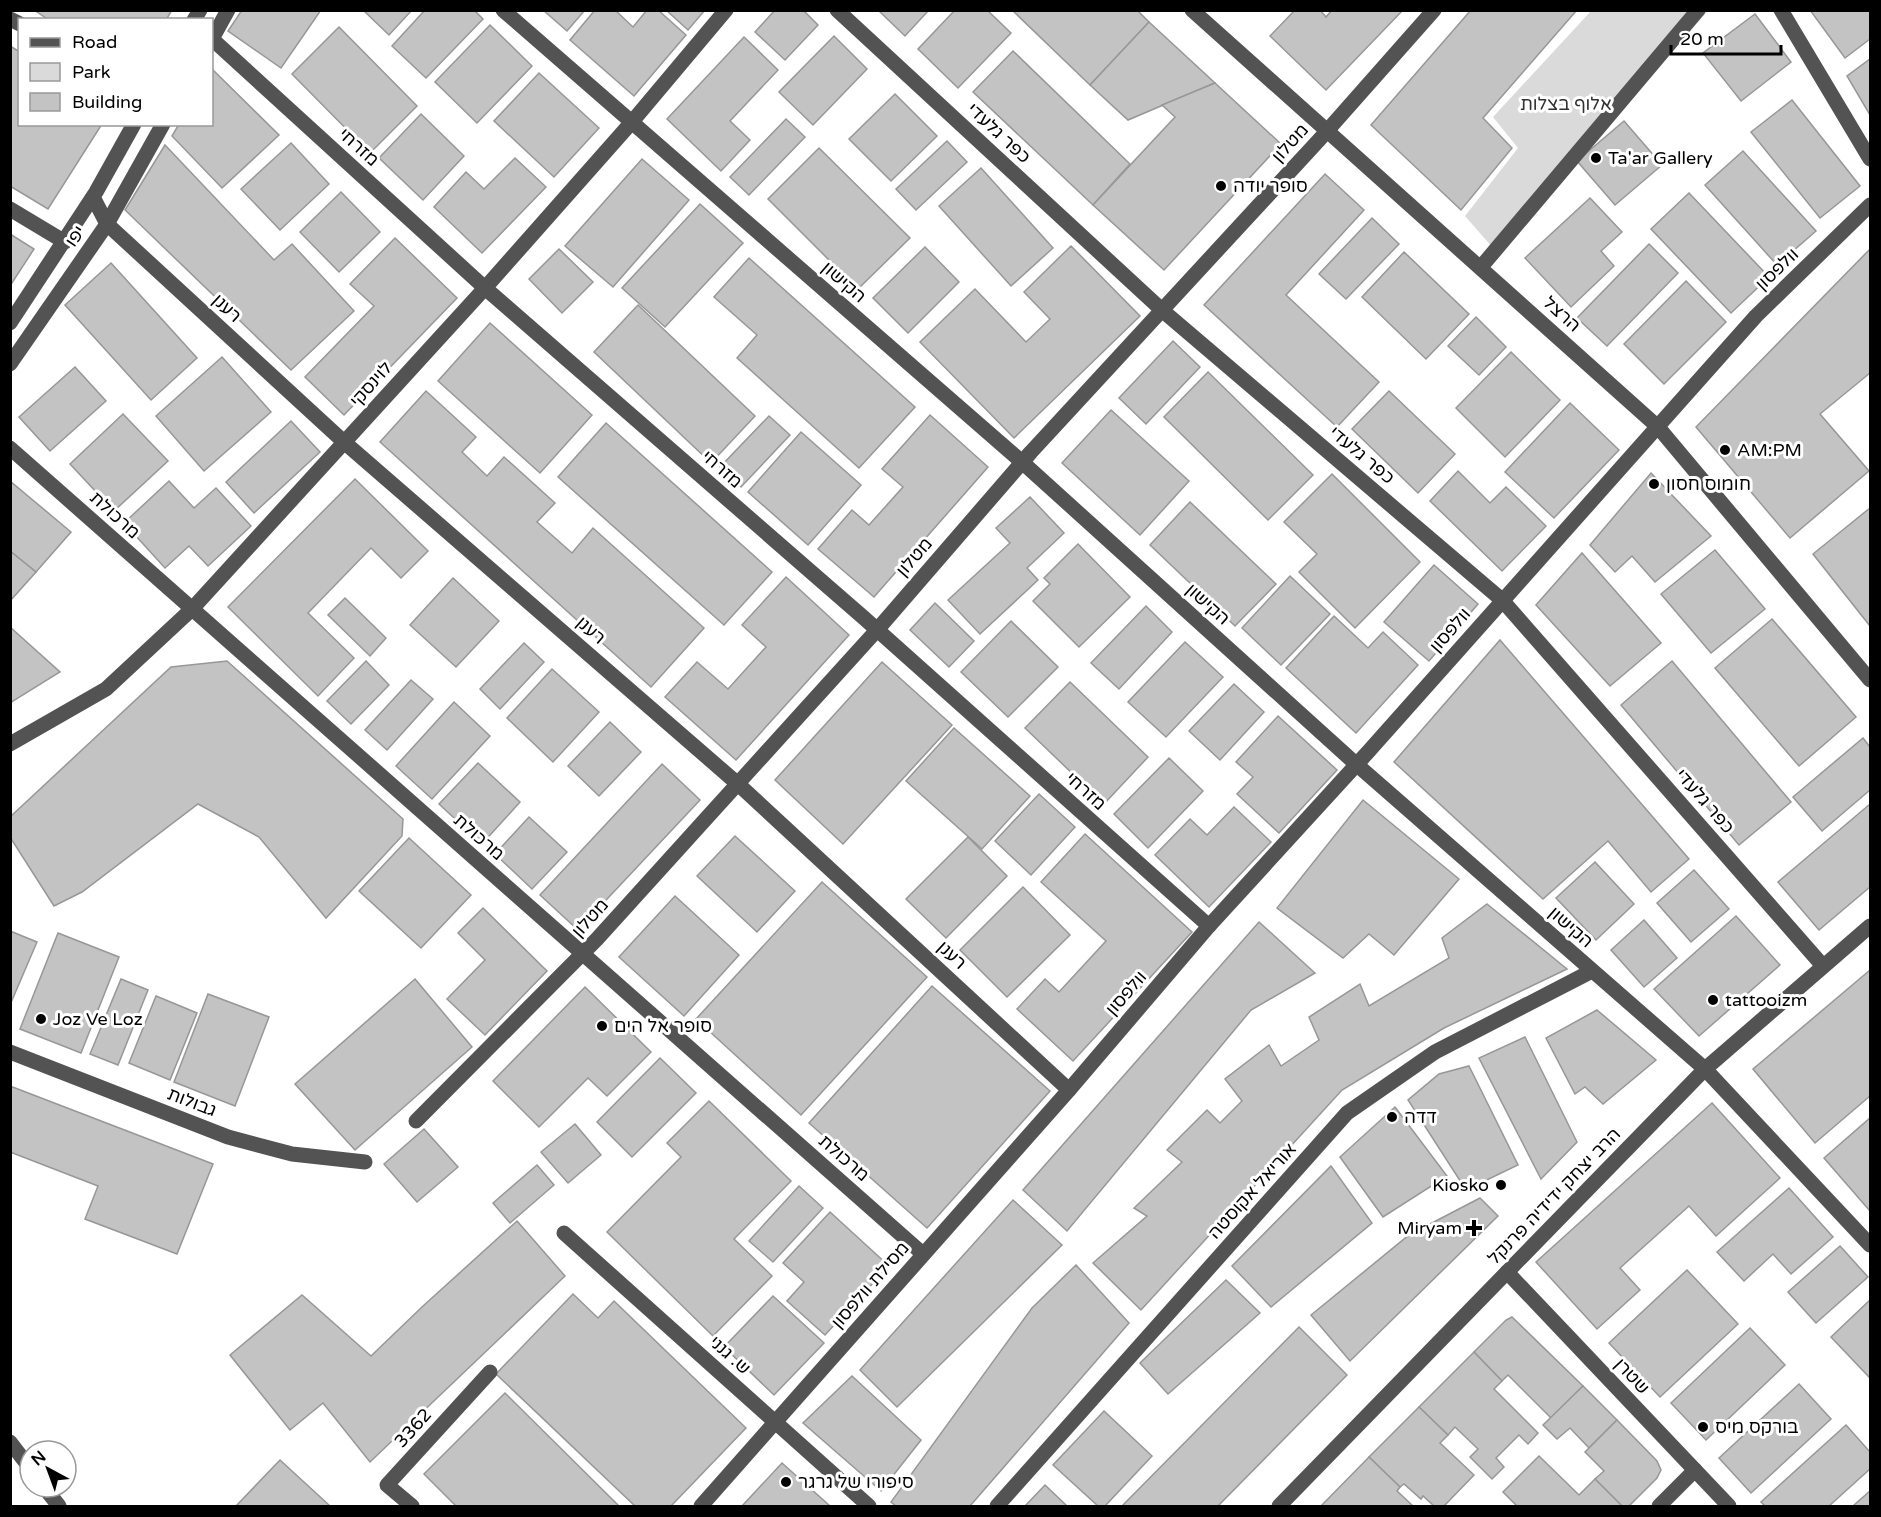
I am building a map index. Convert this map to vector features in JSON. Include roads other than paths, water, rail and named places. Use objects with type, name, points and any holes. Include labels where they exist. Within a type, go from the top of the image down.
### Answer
[{"type":"street","points":[[213,37],[228,10]]},
{"type":"street","name":"הקישון","points":[[503,10],[1022,462],[1356,764],[1705,1069],[1870,1245]]},
{"type":"street","name":"לוינסקי","points":[[10,744],[106,690],[192,609],[485,288],[631,123],[726,10]]},
{"type":"street","name":"כפר גלעדי","points":[[837,10],[1163,311],[1502,600],[1823,966]]},
{"type":"street","name":"הרצל","points":[[1192,10],[1658,427],[1870,680]]},
{"type":"street","name":"מטלון","points":[[416,1121],[583,955],[877,630],[1022,462],[1328,130],[1434,10]]},
{"type":"street","points":[[1481,267],[1698,10]]},
{"type":"street","points":[[1781,10],[1870,159]]},
{"type":"street","name":"מזרחי","points":[[213,40],[485,288],[877,630],[1209,926]]},
{"type":"street","name":"יפו","points":[[10,323],[65,242],[133,126]]},
{"type":"street","name":"יפו","points":[[10,364],[107,224],[162,126]]},
{"type":"street","name":"רענן","points":[[93,197],[107,224],[344,442],[738,784],[1069,1089]]},
{"type":"street","name":"וולפסון","points":[[1069,1089],[1209,926],[1756,316],[1870,205]]},
{"type":"street","points":[[10,209],[65,242]]},
{"type":"street","name":"מרכולת","points":[[10,448],[922,1254]]},
{"type":"street","name":"הרב יצחק ידידיה פרנקל","points":[[1279,1506],[1705,1069],[1870,926]]},
{"type":"street","name":"אוריאל אקוסטה","points":[[997,1506],[1347,1113],[1435,1052],[1592,971]]},
{"type":"street","name":"גבולות","points":[[10,1052],[228,1137],[292,1154],[365,1162]]},
{"type":"street","name":"מסילת וולפסון","points":[[701,1506],[1069,1089]]},
{"type":"street","name":"ש. גנני","points":[[564,1233],[869,1506]]},
{"type":"street","name":"שטרן","points":[[1507,1272],[1729,1506]]},
{"type":"street","name":"3362","points":[[412,1506],[387,1485],[490,1372]]},
{"type":"street","points":[[1659,1506],[1695,1470]]},
{"type":"place","name":"Ta'ar Gallery","points":[[1596,158]]},
{"type":"place","name":"סופר יודה","points":[[1221,186]]},
{"type":"place","name":"AM:PM","points":[[1725,450]]},
{"type":"place","name":"חומוס חסון","points":[[1654,484]]},
{"type":"place","name":"tattooizm","points":[[1713,1000]]},
{"type":"place","name":"Joz Ve Loz","points":[[41,1019]]},
{"type":"place","name":"סופר אל הים","points":[[602,1026]]},
{"type":"place","name":"דדה","points":[[1392,1117]]},
{"type":"place","name":"Kiosko","points":[[1501,1185]]},
{"type":"place","name":"Miryam","points":[[1474,1228]]},
{"type":"place","name":"בורקס מיס","points":[[1703,1427]]},
{"type":"place","name":"סיפורו של גרגר","points":[[786,1482]]},
{"type":"park label","name":"אלוף בצלות","points":[[1566,104]]}]
